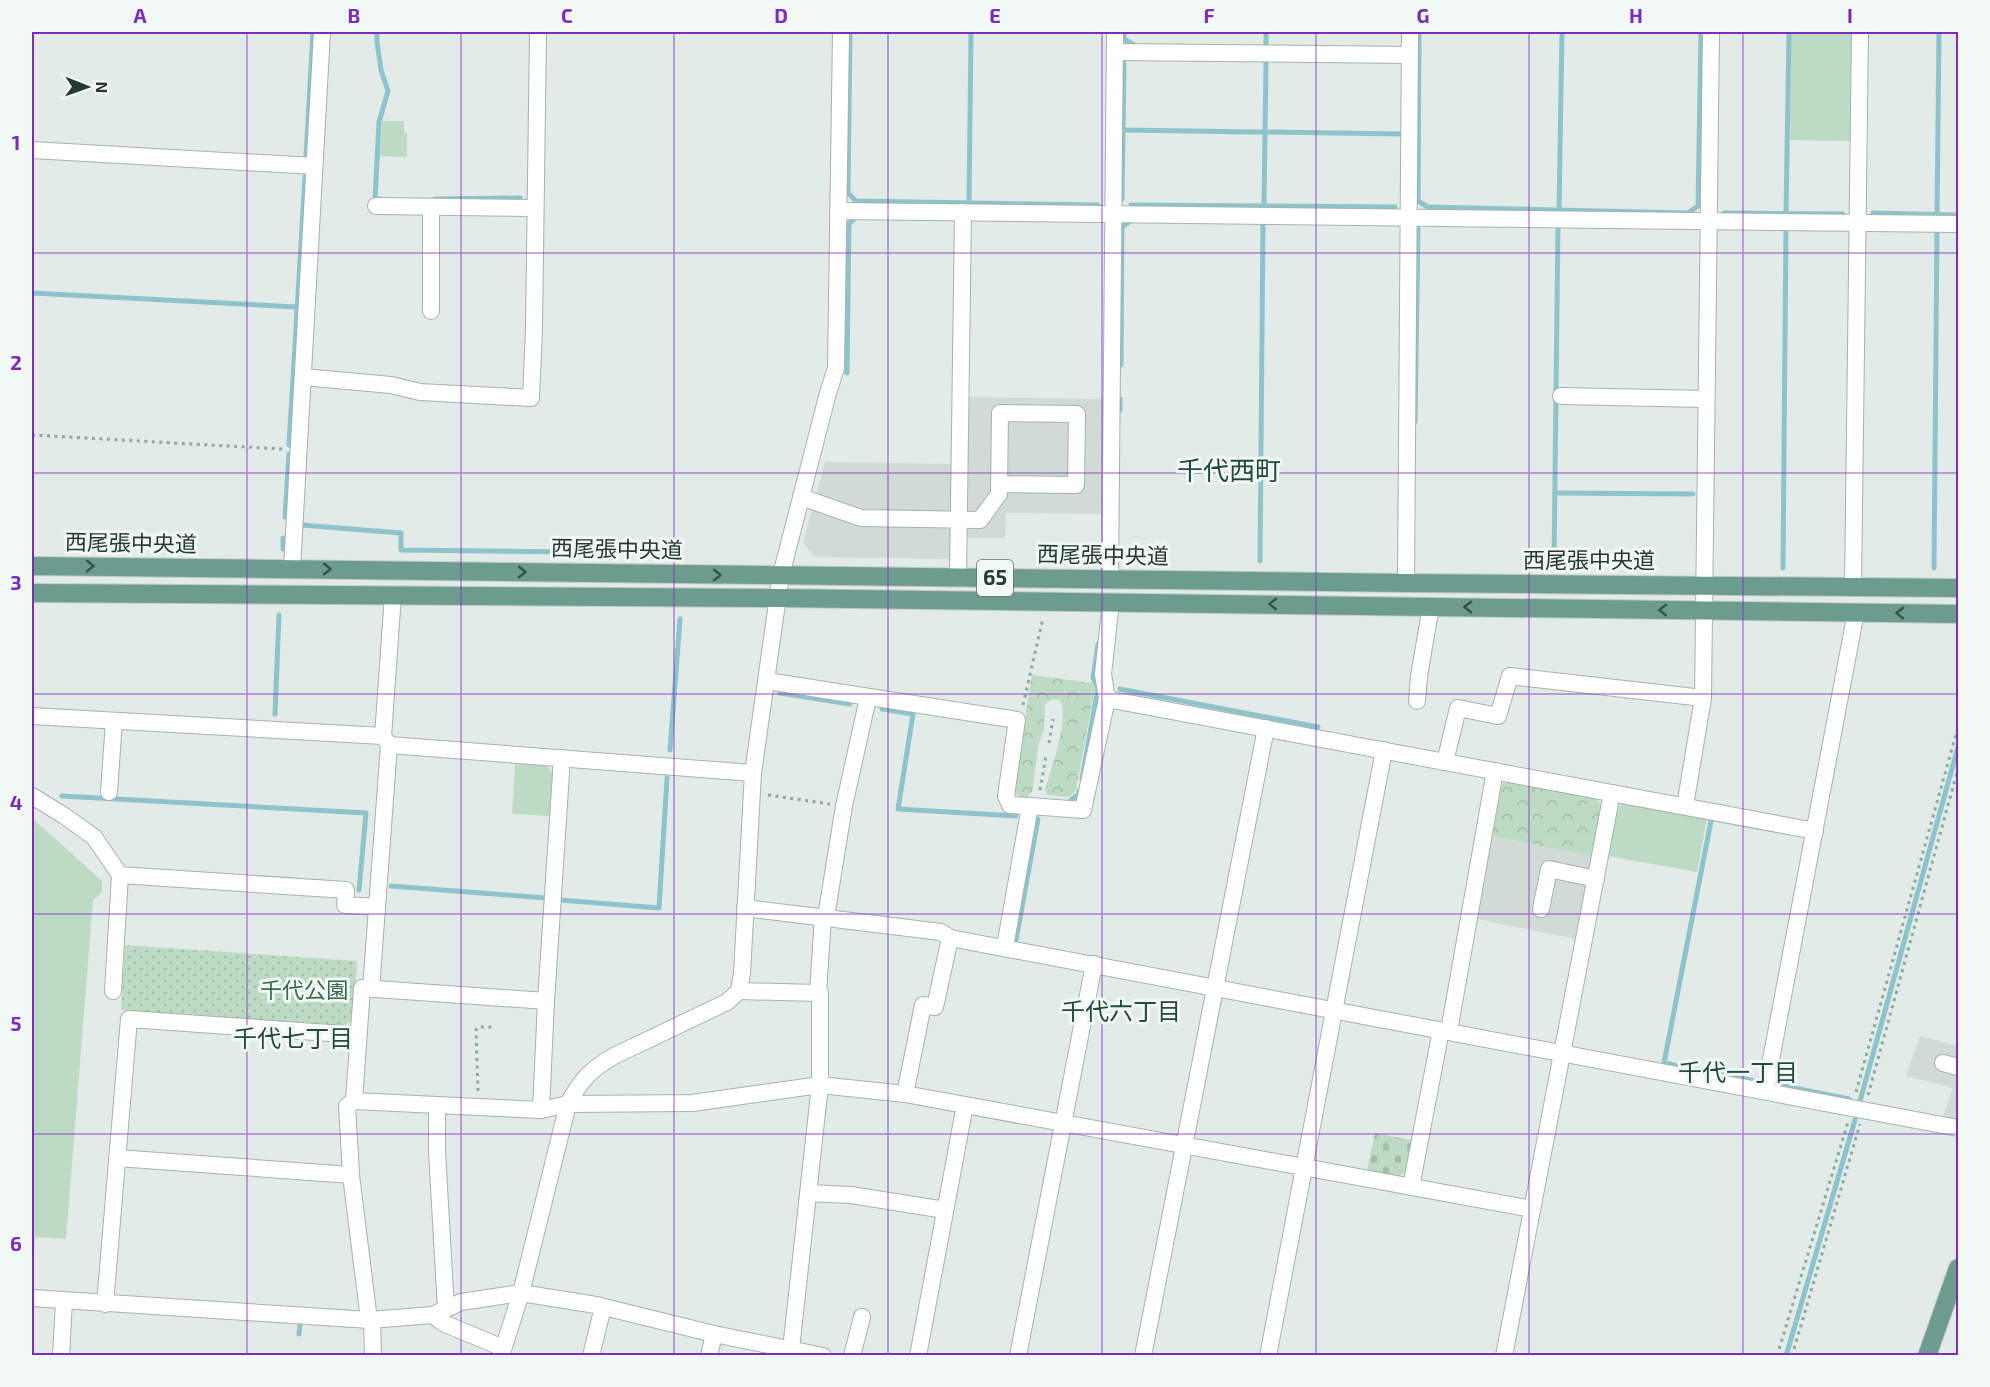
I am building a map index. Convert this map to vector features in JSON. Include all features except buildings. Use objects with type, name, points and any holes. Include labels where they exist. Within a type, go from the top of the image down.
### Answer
[{"type":"main road","name":"西尾張中央道","points":[[32,566],[1959,588]]},
{"type":"main road","name":"西尾張中央道","points":[[32,593],[778,598],[1959,614]]},
{"type":"main road","points":[[1927,1356],[1959,1268]]},
{"type":"street","points":[[292,569],[322,32]]},
{"type":"street","points":[[303,377],[391,385],[420,392],[531,398],[538,32]]},
{"type":"street","points":[[437,1105],[440,1312],[443,1323],[502,1352],[521,1293],[568,1104],[577,1086],[596,1066],[727,1002],[739,991],[742,973],[753,773],[781,575],[836,368],[841,32]]},
{"type":"street","points":[[1110,580],[1115,32]]},
{"type":"street","points":[[1406,583],[1410,32]]},
{"type":"street","points":[[1685,807],[1703,698],[1711,32]]},
{"type":"street","points":[[1853,587],[1860,32]]},
{"type":"street","points":[[1115,52],[1410,55]]},
{"type":"street","points":[[32,150],[314,166]]},
{"type":"street","points":[[376,207],[535,208]]},
{"type":"street","points":[[431,207],[431,310]]},
{"type":"street","points":[[838,211],[1959,224]]},
{"type":"street","points":[[958,578],[963,212]]},
{"type":"street","points":[[1562,396],[1706,399]]},
{"type":"street","points":[[801,497],[861,518],[981,520],[999,494],[999,484],[1000,413],[1077,414],[1076,485],[999,484]]},
{"type":"street","points":[[370,989],[377,907],[393,595]]},
{"type":"street","points":[[767,681],[1017,720],[1006,796],[1010,805],[1083,810],[1107,699],[1103,674],[1111,602]]},
{"type":"street","points":[[1417,701],[1431,606]]},
{"type":"street","points":[[1765,1091],[1856,612]]},
{"type":"street","points":[[1445,762],[1458,708],[1498,716],[1510,676],[1703,698]]},
{"type":"street","points":[[791,1349],[820,1085],[820,993],[818,993],[824,916],[844,806],[868,698]]},
{"type":"street","points":[[1107,699],[1815,831]]},
{"type":"street","points":[[32,716],[386,741],[562,759],[753,773]]},
{"type":"street","points":[[109,792],[114,721]]},
{"type":"street","points":[[1143,1356],[1266,728]]},
{"type":"street","points":[[1268,1356],[1384,750]]},
{"type":"street","points":[[541,1110],[562,759]]},
{"type":"street","points":[[1411,1187],[1445,1030],[1495,771]]},
{"type":"street","points":[[1504,1356],[1612,793]]},
{"type":"street","points":[[32,796],[94,837],[120,876],[113,990]]},
{"type":"street","points":[[1005,947],[1033,807]]},
{"type":"street","points":[[1541,909],[1549,869],[1596,879]]},
{"type":"street","points":[[120,876],[346,890],[345,905],[377,907]]},
{"type":"street","points":[[745,908],[941,932],[950,938],[1959,1128]]},
{"type":"street","points":[[905,1094],[923,1005],[935,1007],[950,938]]},
{"type":"street","points":[[1018,1356],[1094,964]]},
{"type":"street","points":[[354,1101],[362,988],[546,1001]]},
{"type":"street","points":[[739,991],[818,993]]},
{"type":"street","points":[[105,1304],[129,1018],[358,1035]]},
{"type":"street","points":[[373,1356],[351,1175],[347,1106],[354,1101],[541,1110],[568,1104],[692,1103],[820,1085],[905,1094],[1532,1209]]},
{"type":"street","points":[[918,1356],[965,1105]]},
{"type":"street","points":[[117,1158],[351,1175]]},
{"type":"street","points":[[808,1193],[851,1195],[945,1210]]},
{"type":"street","points":[[32,1298],[370,1320],[440,1312],[460,1302],[521,1293],[603,1307],[714,1334],[823,1356]]},
{"type":"street","points":[[61,1356],[64,1301]]},
{"type":"street","points":[[591,1356],[603,1307]]},
{"type":"street","points":[[852,1356],[862,1317]]},
{"type":"street","points":[[709,1356],[714,1334]]},
{"type":"path","points":[[32,435],[298,450]]},
{"type":"path","points":[[1017,720],[1022,709],[1043,622],[1044,601]]},
{"type":"path","points":[[1048,743],[1053,719]]},
{"type":"path","points":[[1792,1356],[1959,727]]},
{"type":"path","points":[[1033,807],[1046,756]]},
{"type":"path","points":[[1777,1356],[1858,1109],[1959,769]]},
{"type":"path","points":[[752,792],[844,806]]},
{"type":"path","points":[[477,1107],[476,1030],[478,1027],[493,1027]]},
{"type":"shaded area","points":[[969,397],[1106,399],[1105,514],[1006,513],[1005,538],[965,538]]},
{"type":"shaded area","points":[[825,462],[955,464],[953,559],[815,557],[803,543]]},
{"type":"shaded area","points":[[1492,836],[1592,856],[1576,939],[1477,919]]},
{"type":"shaded area","points":[[1920,1036],[1958,1046],[1958,1122],[1942,1119],[1953,1088],[1906,1076]]},
{"type":"green space","points":[[1791,32],[1854,32],[1852,141],[1790,140]]},
{"type":"green space","points":[[382,121],[404,121],[404,133],[407,133],[407,157],[380,156]]},
{"type":"green space","points":[[1032,675],[1092,683],[1095,688],[1076,790],[1070,797],[1047,795],[1045,789],[1063,718],[1060,700],[1052,699],[1045,704],[1044,730],[1038,746],[1032,792],[1026,798],[1021,798],[1013,790]]},
{"type":"green space","points":[[515,764],[547,766],[554,775],[551,816],[512,814]]},
{"type":"green space","points":[[1511,780],[1596,797],[1602,807],[1592,856],[1492,836],[1502,784]]},
{"type":"green space","points":[[1624,802],[1707,819],[1697,872],[1608,856],[1617,809]]},
{"type":"green space","points":[[32,818],[102,881],[102,892],[93,900],[66,1239],[35,1237],[32,1288]]},
{"type":"green space","name":"千代公園","points":[[125,945],[357,961],[353,1020],[344,1026],[121,1010]]},
{"type":"green space","points":[[1375,1133],[1411,1140],[1406,1171],[1398,1177],[1367,1171]]},
{"type":"waterway","points":[[306,156],[313,32]]},
{"type":"waterway","points":[[377,32],[381,70],[388,91],[379,122],[375,199],[381,199]]},
{"type":"waterway","points":[[850,32],[848,193],[856,201],[1098,205]]},
{"type":"waterway","points":[[969,202],[971,32]]},
{"type":"waterway","points":[[1124,32],[1124,39],[1134,45]]},
{"type":"waterway","points":[[1266,32],[1266,47]]},
{"type":"waterway","points":[[1419,32],[1418,201],[1428,207],[1688,213],[1698,206],[1701,32]]},
{"type":"waterway","points":[[1559,210],[1562,32]]},
{"type":"waterway","points":[[1786,213],[1789,32]]},
{"type":"waterway","points":[[1937,215],[1939,32]]},
{"type":"waterway","points":[[1264,206],[1266,61]]},
{"type":"waterway","points":[[1122,199],[1124,63]]},
{"type":"waterway","points":[[1123,130],[1401,134]]},
{"type":"waterway","points":[[289,445],[305,177]]},
{"type":"waterway","points":[[435,199],[520,198]]},
{"type":"waterway","points":[[1131,205],[1395,207]]},
{"type":"waterway","points":[[1724,213],[1843,214]]},
{"type":"waterway","points":[[1873,213],[1958,215]]},
{"type":"waterway","points":[[847,373],[849,224],[857,216]]},
{"type":"waterway","points":[[1121,365],[1122,227],[1129,222]]},
{"type":"waterway","points":[[1260,561],[1263,222]]},
{"type":"waterway","points":[[1554,564],[1558,224]]},
{"type":"waterway","points":[[1783,568],[1786,227]]},
{"type":"waterway","points":[[1415,422],[1418,229]]},
{"type":"waterway","points":[[1934,568],[1937,230]]},
{"type":"waterway","points":[[32,293],[297,307]]},
{"type":"waterway","points":[[1120,399],[1120,410]]},
{"type":"waterway","points":[[285,517],[289,454]]},
{"type":"waterway","points":[[1555,493],[1693,494]]},
{"type":"waterway","points":[[301,525],[401,533],[401,550],[674,553]]},
{"type":"waterway","points":[[283,538],[283,549]]},
{"type":"waterway","points":[[275,714],[279,615]]},
{"type":"waterway","points":[[670,750],[680,619]]},
{"type":"waterway","points":[[1082,779],[1098,688],[1093,678],[1098,644]]},
{"type":"waterway","points":[[1120,689],[1318,727]]},
{"type":"waterway","points":[[780,693],[850,704]]},
{"type":"waterway","points":[[882,709],[913,714],[898,809],[1016,816]]},
{"type":"waterway","points":[[1860,1101],[1958,747]]},
{"type":"waterway","points":[[560,900],[659,908],[667,778]]},
{"type":"waterway","points":[[1071,800],[1079,794],[1079,791]]},
{"type":"waterway","points":[[62,796],[366,813],[359,890]]},
{"type":"waterway","points":[[1016,940],[1038,819]]},
{"type":"waterway","points":[[1711,821],[1664,1063],[1756,1081]]},
{"type":"waterway","points":[[391,886],[545,898]]},
{"type":"waterway","points":[[1779,1085],[1849,1099]]},
{"type":"waterway","points":[[1786,1356],[1855,1120]]},
{"type":"waterway","points":[[299,1334],[300,1325]]},
{"type":"district","name":"千代西町","points":[[1229,471]]},
{"type":"district","name":"千代六丁目","points":[[1121,1012]]},
{"type":"district","name":"千代七丁目","points":[[293,1039]]},
{"type":"district","name":"千代一丁目","points":[[1738,1073]]}]
